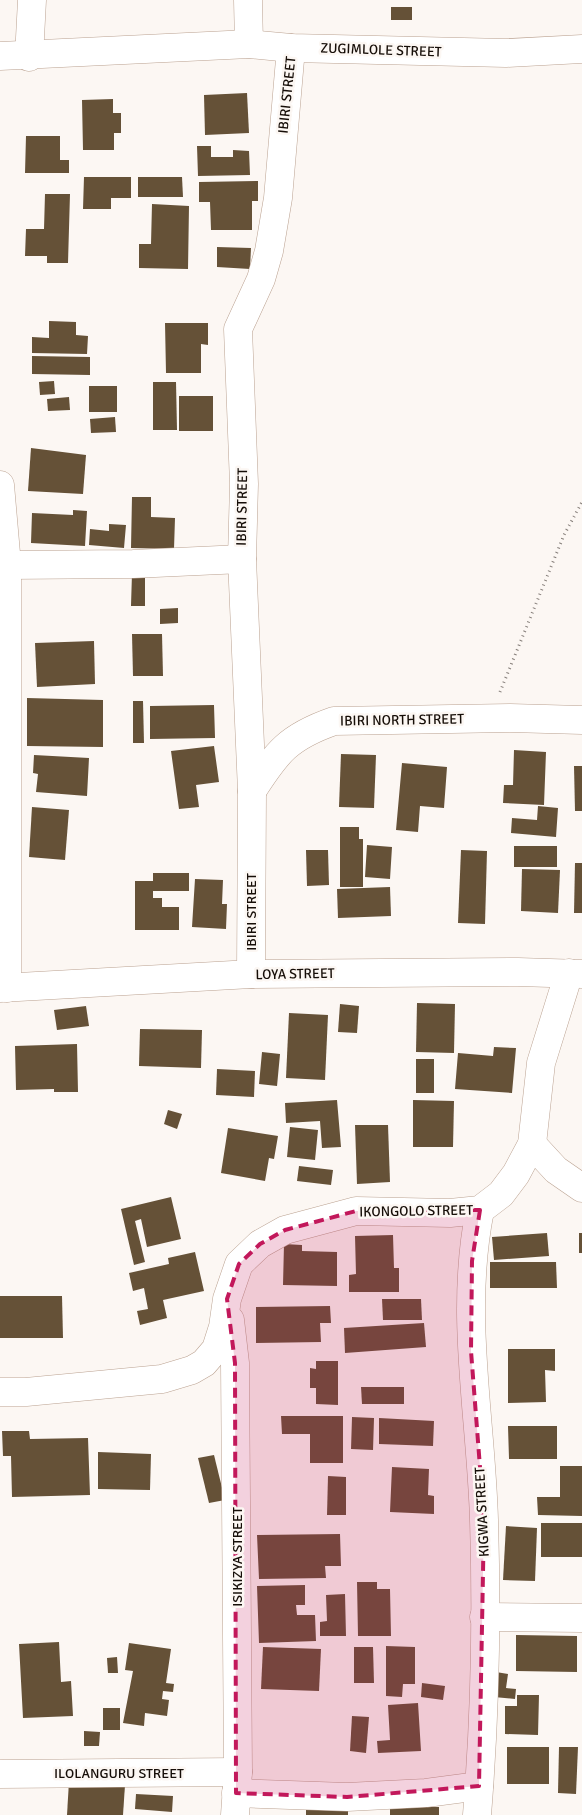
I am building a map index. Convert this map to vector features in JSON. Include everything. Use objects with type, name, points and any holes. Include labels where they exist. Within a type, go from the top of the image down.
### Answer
[{"type":"street","points":[[29,56],[32,0]]},
{"type":"street","points":[[248,0],[250,44]]},
{"type":"street","name":"ZUGIMLOLE STREET","points":[[0,56],[250,44],[291,48],[506,54],[582,49]]},
{"type":"street","name":"IBIRI STREET","points":[[251,974],[252,792],[242,559],[244,484],[238,329],[261,279],[269,251],[278,198],[291,48]]},
{"type":"street","points":[[0,485],[7,565],[4,988]]},
{"type":"street","points":[[7,565],[133,564],[242,559]]},
{"type":"street","name":"IBIRI NORTH STREET","points":[[252,792],[272,758],[291,741],[312,729],[334,721],[488,718],[582,720]]},
{"type":"street","name":"LOYA STREET","points":[[4,988],[251,974],[576,974]]},
{"type":"street","name":"IKONGOLO STREET","points":[[0,1392],[26,1392],[162,1379],[192,1370],[204,1363],[216,1349],[223,1327],[227,1299],[239,1264],[260,1244],[285,1230],[356,1211],[450,1213],[480,1210],[501,1194],[516,1174],[532,1144],[541,1063],[576,974]]},
{"type":"street","points":[[532,1144],[556,1170],[582,1188]]},
{"type":"street","name":"KIGWA STREET","points":[[477,1815],[484,1744],[484,1519],[471,1351],[472,1261],[480,1210]]},
{"type":"street","name":"ISIKIZYA STREET","points":[[227,1299],[236,1363],[236,1793]]},
{"type":"street","points":[[484,1617],[582,1618]]},
{"type":"street","name":"ILOLANGURU STREET","points":[[0,1774],[236,1793],[347,1797],[426,1793],[479,1786]]},
{"type":"path","points":[[488,718],[564,535],[582,502]]},
{"type":"highlighted area","points":[[480,1210],[472,1261],[471,1351],[484,1519],[479,1786],[347,1797],[236,1793],[235,1363],[227,1299],[239,1264],[260,1244],[285,1230],[356,1211]]},
{"type":"building","points":[[391,7],[412,7],[412,20],[391,20]]},
{"type":"building","points":[[247,93],[249,133],[205,135],[204,95]]},
{"type":"building","points":[[113,99],[113,113],[121,113],[121,133],[114,133],[114,150],[83,150],[82,100]]},
{"type":"building","points":[[26,136],[60,136],[60,160],[69,160],[69,173],[25,173]]},
{"type":"building","points":[[197,146],[211,146],[211,157],[233,157],[233,150],[249,151],[250,175],[198,176]]},
{"type":"building","points":[[84,177],[131,177],[131,198],[111,198],[111,209],[83,209]]},
{"type":"building","points":[[138,177],[182,177],[183,197],[138,197]]},
{"type":"building","points":[[258,181],[258,201],[252,201],[252,230],[211,230],[210,202],[199,202],[199,182]]},
{"type":"building","points":[[45,194],[70,194],[68,263],[47,263],[47,256],[25,256],[26,229],[44,229]]},
{"type":"building","points":[[152,204],[189,206],[188,269],[139,268],[139,244],[151,244]]},
{"type":"building","points":[[217,247],[251,248],[250,269],[217,267]]},
{"type":"building","points":[[49,321],[76,322],[76,335],[88,336],[87,354],[32,353],[32,337],[49,338]]},
{"type":"building","points":[[165,323],[208,323],[208,345],[201,344],[201,373],[166,373]]},
{"type":"building","points":[[32,356],[90,357],[90,375],[32,374]]},
{"type":"building","points":[[54,381],[55,394],[40,395],[39,382]]},
{"type":"building","points":[[153,382],[176,382],[177,430],[153,430]]},
{"type":"building","points":[[89,386],[117,386],[117,412],[89,412]]},
{"type":"building","points":[[179,396],[213,396],[213,431],[179,431]]},
{"type":"building","points":[[69,397],[70,410],[48,411],[47,399]]},
{"type":"building","points":[[115,417],[116,432],[91,433],[90,419]]},
{"type":"building","points":[[31,448],[86,455],[83,494],[28,491]]},
{"type":"building","points":[[132,497],[151,497],[151,517],[175,518],[174,549],[131,548]]},
{"type":"building","points":[[73,510],[87,511],[85,546],[31,543],[32,513],[73,515]]},
{"type":"building","points":[[109,524],[126,525],[124,548],[89,545],[90,529],[109,531]]},
{"type":"building","points":[[132,573],[145,573],[145,606],[131,606]]},
{"type":"building","points":[[178,608],[178,623],[160,624],[160,609]]},
{"type":"building","points":[[132,634],[162,634],[163,676],[133,676]]},
{"type":"building","points":[[94,641],[95,684],[37,687],[35,643]]},
{"type":"building","points":[[27,698],[103,700],[103,747],[27,746]]},
{"type":"building","points":[[133,701],[143,701],[144,743],[133,743]]},
{"type":"building","points":[[214,705],[215,738],[150,739],[150,706]]},
{"type":"building","points":[[214,746],[219,782],[196,785],[199,807],[179,809],[171,751]]},
{"type":"building","points":[[514,750],[546,752],[544,805],[503,803],[504,785],[513,785]]},
{"type":"building","points":[[341,754],[376,755],[374,808],[339,807]]},
{"type":"building","points":[[34,755],[89,758],[87,796],[36,792],[38,774],[33,773]]},
{"type":"building","points":[[402,763],[447,767],[444,808],[420,806],[418,832],[396,830]]},
{"type":"building","points":[[574,766],[582,766],[582,811],[575,811]]},
{"type":"building","points":[[538,806],[558,808],[556,837],[511,833],[512,818],[537,820]]},
{"type":"building","points":[[32,807],[69,810],[65,860],[29,857]]},
{"type":"building","points":[[340,827],[359,827],[359,839],[363,839],[363,887],[340,887]]},
{"type":"building","points":[[367,845],[392,847],[390,879],[365,877]]},
{"type":"building","points":[[514,846],[557,846],[557,867],[514,867]]},
{"type":"building","points":[[306,850],[328,850],[329,885],[307,886]]},
{"type":"building","points":[[461,850],[487,851],[485,924],[458,923]]},
{"type":"building","points":[[575,863],[582,863],[582,913],[574,913]]},
{"type":"building","points":[[522,869],[560,870],[558,913],[521,911]]},
{"type":"building","points":[[153,873],[189,873],[189,891],[153,891],[153,898],[162,898],[162,907],[179,907],[179,930],[135,930],[135,881],[153,881]]},
{"type":"building","points":[[195,879],[223,880],[222,904],[227,904],[226,929],[192,927]]},
{"type":"building","points":[[390,887],[391,916],[338,918],[337,889]]},
{"type":"building","points":[[417,1003],[455,1004],[454,1053],[416,1052]]},
{"type":"building","points":[[340,1004],[359,1006],[357,1033],[338,1032]]},
{"type":"building","points":[[86,1006],[89,1026],[57,1030],[54,1010]]},
{"type":"building","points":[[289,1013],[328,1015],[325,1080],[286,1078]]},
{"type":"building","points":[[140,1029],[202,1030],[201,1068],[139,1066]]},
{"type":"building","points":[[77,1044],[78,1092],[54,1092],[54,1089],[16,1090],[15,1046]]},
{"type":"building","points":[[494,1047],[516,1048],[512,1093],[455,1089],[458,1053],[493,1056]]},
{"type":"building","points":[[262,1052],[280,1054],[277,1086],[259,1084]]},
{"type":"building","points":[[416,1059],[434,1059],[434,1093],[416,1093]]},
{"type":"building","points":[[217,1069],[255,1071],[254,1097],[216,1095]]},
{"type":"building","points":[[337,1100],[341,1147],[322,1148],[320,1121],[286,1123],[285,1103]]},
{"type":"building","points":[[413,1100],[454,1101],[453,1147],[413,1147]]},
{"type":"building","points":[[168,1110],[182,1114],[177,1129],[164,1124]]},
{"type":"building","points":[[355,1125],[388,1125],[390,1182],[357,1184]]},
{"type":"building","points":[[290,1127],[318,1130],[315,1160],[287,1157]]},
{"type":"building","points":[[228,1128],[278,1136],[274,1159],[269,1158],[265,1181],[221,1173]]},
{"type":"building","points":[[299,1166],[333,1170],[331,1185],[297,1181]]},
{"type":"building","points":[[171,1197],[181,1239],[147,1247],[141,1219],[135,1221],[145,1262],[134,1265],[121,1209]]},
{"type":"building","points":[[547,1233],[549,1256],[494,1260],[492,1237]]},
{"type":"building","points":[[579,1233],[582,1233],[582,1253],[579,1253]]},
{"type":"building","points":[[393,1235],[394,1268],[399,1268],[399,1292],[349,1292],[349,1275],[356,1274],[355,1236]]},
{"type":"building","points":[[284,1244],[302,1245],[302,1251],[337,1252],[337,1286],[283,1285]]},
{"type":"building","points":[[195,1252],[204,1291],[163,1300],[167,1318],[140,1325],[137,1311],[148,1309],[144,1288],[133,1291],[129,1273],[169,1264],[168,1258]]},
{"type":"building","points":[[490,1262],[556,1262],[557,1288],[490,1288]]},
{"type":"building","points":[[0,1296],[62,1296],[63,1338],[0,1338]]},
{"type":"building","points":[[382,1299],[421,1299],[422,1320],[383,1320]]},
{"type":"building","points":[[330,1306],[331,1323],[320,1323],[321,1342],[256,1343],[256,1307]]},
{"type":"building","points":[[424,1323],[426,1347],[345,1353],[344,1328]]},
{"type":"building","points":[[508,1349],[555,1349],[555,1371],[545,1370],[546,1402],[508,1403]]},
{"type":"building","points":[[316,1361],[338,1361],[338,1405],[316,1404],[316,1388],[310,1388],[310,1368],[316,1369]]},
{"type":"building","points":[[361,1387],[404,1387],[404,1404],[362,1404]]},
{"type":"building","points":[[281,1416],[343,1416],[343,1463],[310,1463],[310,1434],[282,1434]]},
{"type":"building","points":[[352,1417],[374,1418],[373,1450],[351,1449]]},
{"type":"building","points":[[379,1418],[434,1421],[433,1446],[379,1444]]},
{"type":"building","points":[[508,1426],[557,1426],[557,1459],[509,1459]]},
{"type":"building","points":[[2,1431],[29,1431],[30,1439],[88,1438],[90,1495],[12,1497],[11,1456],[3,1456]]},
{"type":"building","points":[[98,1452],[151,1454],[150,1490],[98,1489]]},
{"type":"building","points":[[214,1455],[225,1500],[209,1503],[198,1458]]},
{"type":"building","points":[[560,1466],[582,1466],[582,1516],[538,1515],[537,1497],[560,1497]]},
{"type":"building","points":[[392,1467],[429,1469],[428,1495],[434,1496],[434,1514],[390,1512]]},
{"type":"building","points":[[328,1476],[346,1477],[346,1515],[327,1515]]},
{"type":"building","points":[[541,1523],[582,1523],[582,1557],[541,1557]]},
{"type":"building","points":[[506,1526],[537,1528],[535,1581],[503,1580]]},
{"type":"building","points":[[340,1534],[341,1566],[325,1566],[326,1578],[259,1579],[257,1535]]},
{"type":"building","points":[[357,1582],[377,1582],[377,1589],[390,1589],[391,1636],[358,1636]]},
{"type":"building","points":[[305,1585],[305,1605],[296,1605],[297,1615],[315,1615],[316,1641],[259,1643],[257,1586]]},
{"type":"building","points":[[345,1594],[346,1636],[320,1636],[320,1622],[327,1621],[326,1595]]},
{"type":"building","points":[[516,1635],[577,1636],[577,1672],[516,1671]]},
{"type":"building","points":[[59,1642],[61,1682],[71,1681],[73,1716],[23,1718],[19,1644]]},
{"type":"building","points":[[129,1643],[171,1649],[166,1683],[174,1684],[173,1692],[163,1691],[162,1699],[169,1700],[167,1716],[145,1713],[144,1726],[123,1723],[133,1671],[125,1670]]},
{"type":"building","points":[[386,1646],[415,1647],[415,1684],[403,1684],[402,1697],[386,1696]]},
{"type":"building","points":[[263,1647],[321,1649],[319,1691],[261,1689]]},
{"type":"building","points":[[354,1647],[373,1647],[374,1683],[354,1683]]},
{"type":"building","points":[[117,1657],[118,1673],[108,1673],[107,1658]]},
{"type":"building","points":[[496,1672],[508,1674],[506,1688],[516,1689],[515,1699],[494,1697]]},
{"type":"building","points":[[422,1683],[445,1686],[443,1700],[421,1697]]},
{"type":"building","points":[[517,1695],[539,1695],[538,1735],[505,1734],[505,1706],[517,1706]]},
{"type":"building","points":[[418,1703],[421,1751],[378,1753],[377,1741],[390,1740],[388,1705]]},
{"type":"building","points":[[103,1708],[120,1708],[120,1730],[103,1730]]},
{"type":"building","points":[[352,1716],[369,1717],[366,1753],[350,1751]]},
{"type":"building","points":[[84,1731],[100,1732],[99,1746],[84,1746]]},
{"type":"building","points":[[507,1747],[549,1747],[549,1784],[507,1784]]},
{"type":"building","points":[[559,1747],[578,1747],[576,1794],[558,1793]]},
{"type":"building","points":[[69,1781],[125,1785],[123,1815],[67,1815]]},
{"type":"building","points":[[136,1794],[173,1796],[172,1812],[135,1809]]},
{"type":"building","points":[[390,1806],[439,1807],[439,1815],[390,1815]]},
{"type":"building","points":[[306,1809],[348,1809],[348,1815],[306,1815]]}]
